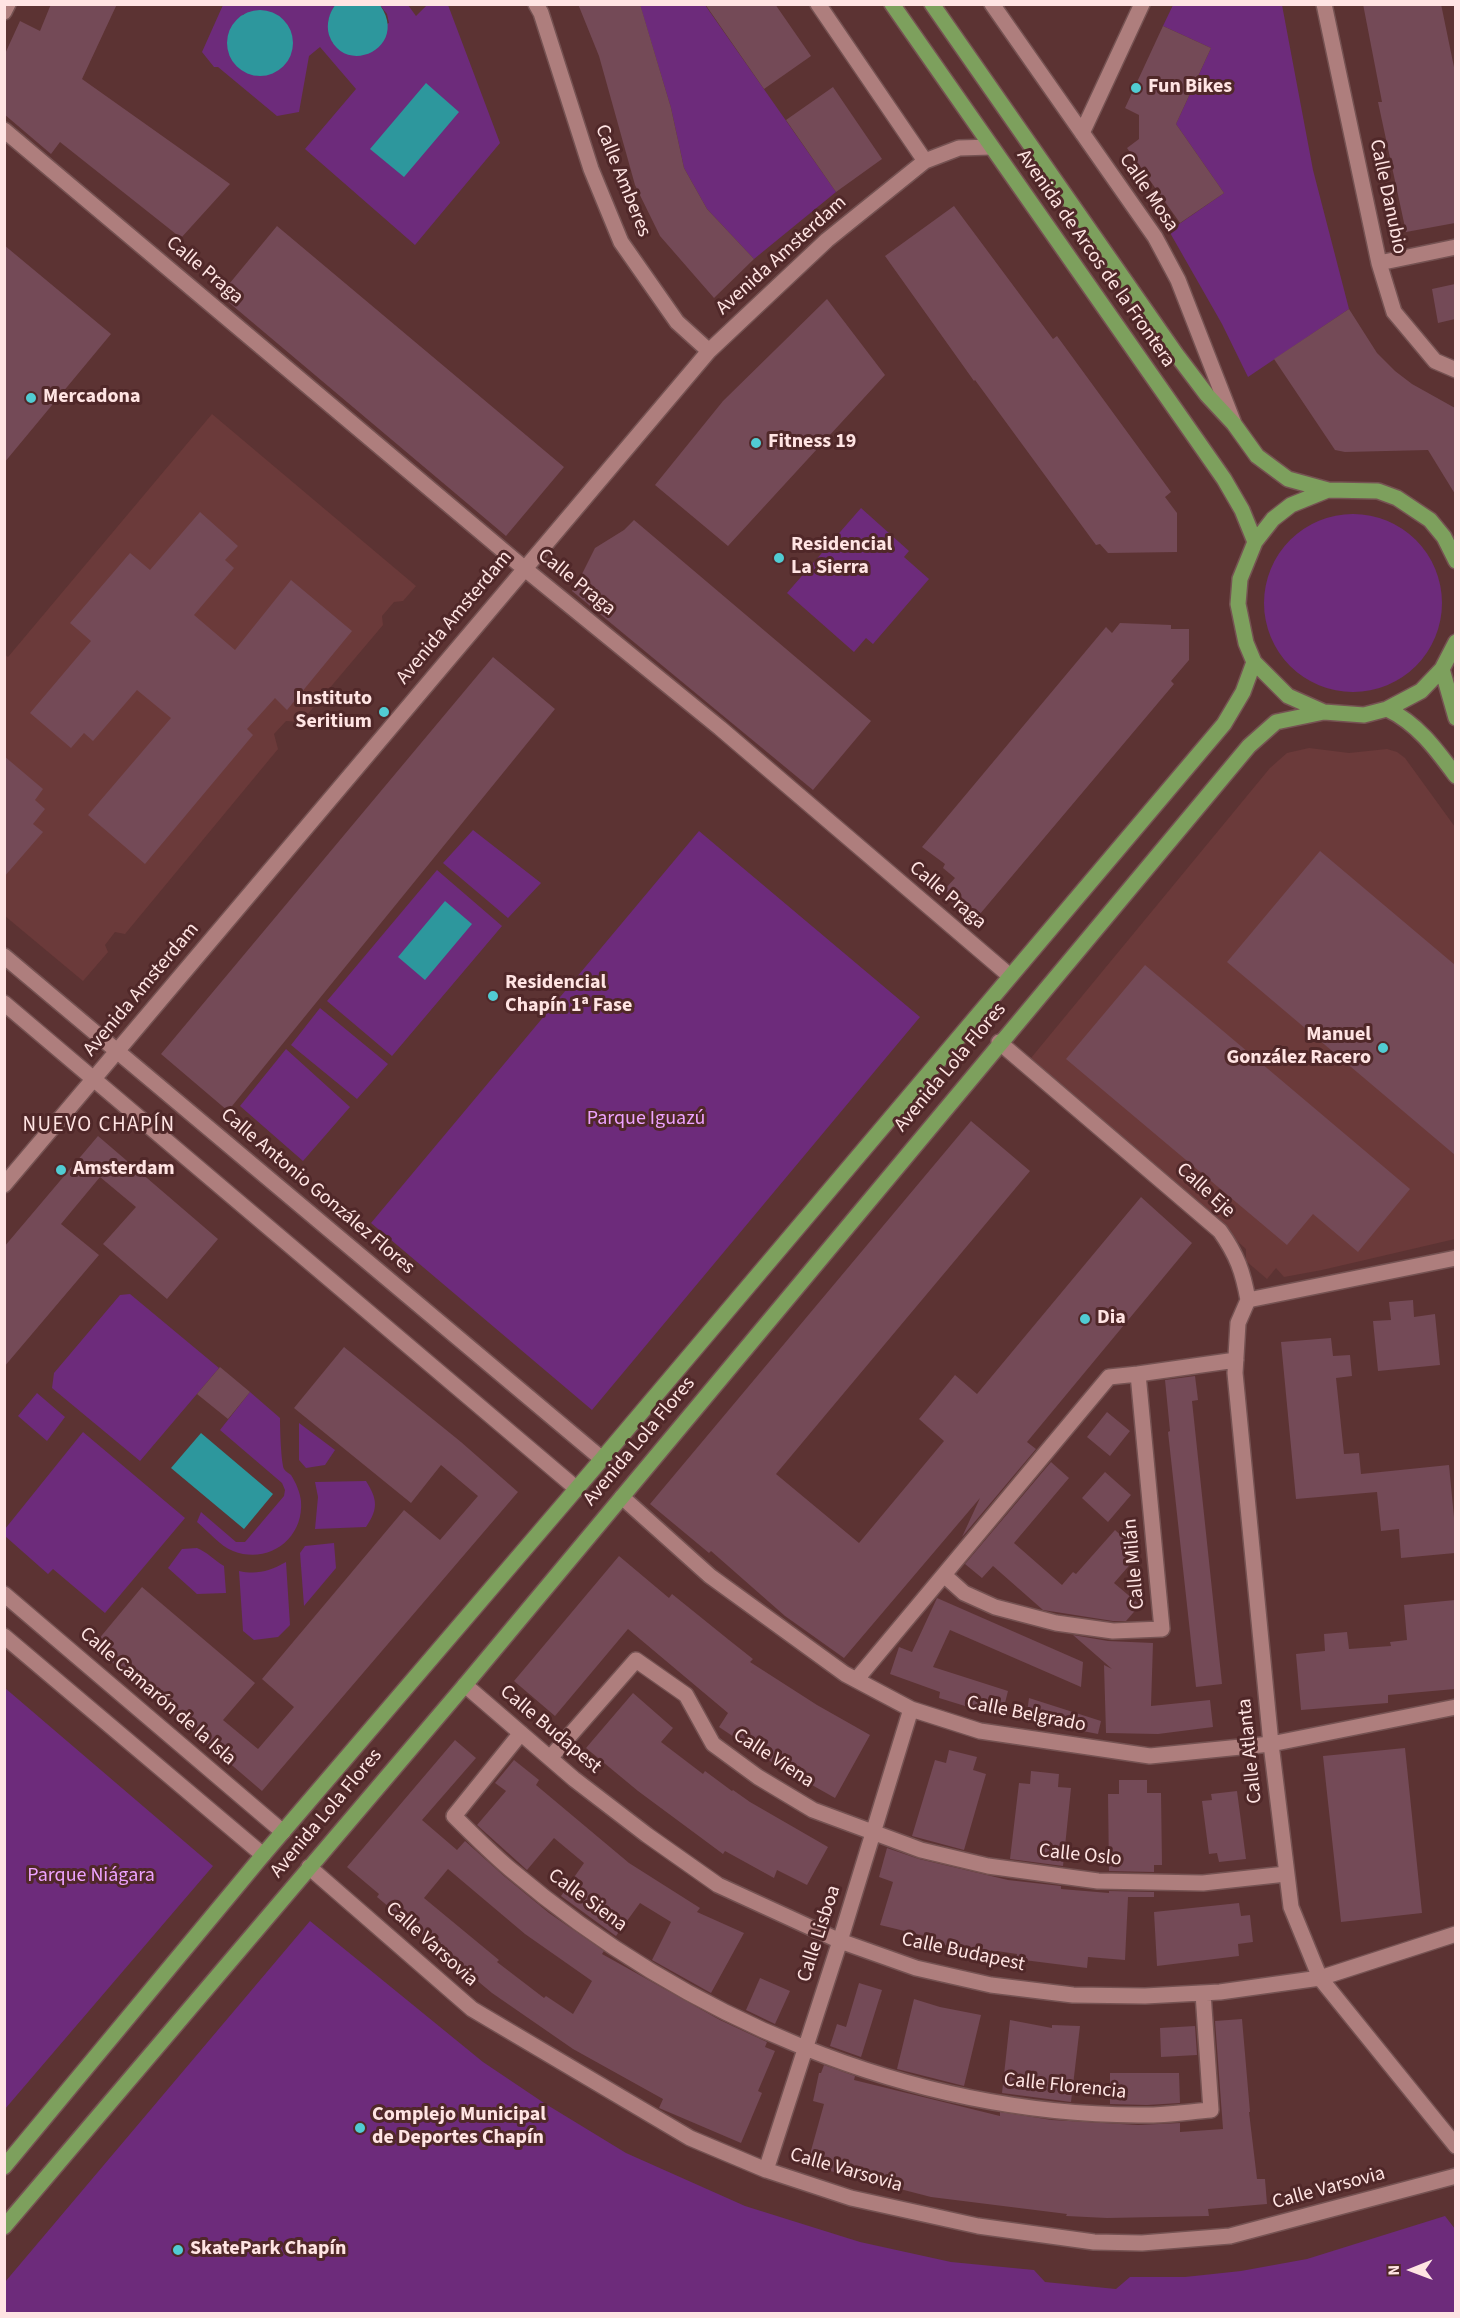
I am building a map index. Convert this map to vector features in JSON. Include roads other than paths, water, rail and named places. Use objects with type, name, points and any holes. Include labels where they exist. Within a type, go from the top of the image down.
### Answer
[{"type":"main road","name":"Avenida de Arcos de la Frontera","points":[[892,4],[1224,479],[1242,510],[1255,542]]},
{"type":"main road","name":"Avenida de Arcos de la Frontera","points":[[932,4],[1207,395],[1234,424],[1257,456],[1288,479],[1328,490]]},
{"type":"main road","points":[[1455,561],[1444,537],[1430,520],[1397,498],[1378,491],[1328,490],[1292,505],[1273,519],[1255,542],[1240,579],[1238,604],[1246,643],[1254,662],[1288,696],[1324,712],[1364,715],[1387,709],[1421,691],[1442,669],[1455,642]]},
{"type":"main road","name":"Avenida Lola Flores","points":[[4,2168],[263,1855],[602,1460],[1224,724],[1243,692],[1254,662]]},
{"type":"main road","points":[[1442,669],[1455,718]]},
{"type":"main road","points":[[1387,709],[1403,717],[1432,744],[1455,776]]},
{"type":"main road","name":"Avenida Lola Flores","points":[[4,2227],[465,1685],[999,1042],[1255,739],[1275,723],[1324,712]]},
{"type":"street","points":[[4,12],[8,4]]},
{"type":"street","name":"Calle Amberes","points":[[537,4],[591,169],[621,242],[676,322],[709,351]]},
{"type":"street","points":[[818,4],[925,161]]},
{"type":"street","name":"Calle Mosa","points":[[992,4],[1155,237],[1178,280],[1234,424]]},
{"type":"street","points":[[1082,133],[1142,4]]},
{"type":"street","name":"Calle Danubio","points":[[1324,4],[1379,262],[1394,312],[1435,361],[1455,370]]},
{"type":"street","name":"Calle Praga","points":[[4,130],[525,568],[720,728],[1010,976]]},
{"type":"street","name":"Avenida Amsterdam","points":[[4,1185],[709,351],[827,240],[925,161],[959,148],[991,147]]},
{"type":"street","points":[[1379,262],[1455,247]]},
{"type":"street","name":"Calle Antonio González Flores","points":[[4,956],[602,1460]]},
{"type":"street","points":[[4,1004],[577,1489]]},
{"type":"street","name":"Calle Eje","points":[[999,1042],[1220,1231],[1234,1251],[1243,1274],[1248,1300]]},
{"type":"street","points":[[1248,1300],[1455,1258]]},
{"type":"street","name":"Calle Atlanta","points":[[1248,1300],[1238,1323],[1236,1385],[1271,1744],[1291,1907],[1320,1978],[1455,2146]]},
{"type":"street","points":[[856,1680],[1109,1377],[1236,1359]]},
{"type":"street","name":"Calle Milán","points":[[944,1575],[964,1593],[995,1607],[1056,1623],[1113,1631],[1162,1629],[1138,1374]]},
{"type":"street","name":"Calle Belgrado","points":[[621,1497],[710,1576],[792,1637],[856,1680],[911,1709],[980,1731],[1150,1756],[1271,1744],[1455,1707]]},
{"type":"street","name":"Calle Camarón de la Isla","points":[[4,1594],[283,1832]]},
{"type":"street","points":[[4,1636],[263,1855]]},
{"type":"street","name":"Calle Viena","points":[[550,1758],[636,1660],[686,1695],[713,1744],[731,1758],[813,1810],[873,1833]]},
{"type":"street","name":"Calle Budapest","points":[[465,1685],[550,1758],[647,1835],[718,1884],[840,1941],[916,1968],[991,1984],[1073,1995],[1145,1996],[1203,1993],[1320,1978],[1455,1934]]},
{"type":"street","name":"Calle Lisboa","points":[[766,2170],[840,1941],[911,1709]]},
{"type":"street","name":"Calle Siena","points":[[522,1733],[454,1816],[509,1868],[568,1915],[658,1976],[722,2011],[805,2049]]},
{"type":"street","name":"Calle Oslo","points":[[873,1833],[921,1850],[988,1866],[1098,1881],[1203,1883],[1286,1874]]},
{"type":"street","name":"Calle Varsovia","points":[[309,1867],[472,2009],[690,2138],[766,2170],[851,2198],[978,2226],[1094,2242],[1142,2243],[1230,2236],[1455,2176]]},
{"type":"street","name":"Calle Florencia","points":[[805,2049],[884,2076],[938,2090],[1054,2111],[1139,2116],[1211,2110],[1203,1993]]},
{"type":"water","points":[[336,4],[380,5],[387,20],[387,34],[381,45],[360,56],[348,54],[337,48],[329,35],[328,27],[330,15]]},
{"type":"water","points":[[260,10],[272,13],[283,20],[290,31],[293,43],[290,55],[283,66],[272,73],[260,76],[248,73],[237,66],[230,55],[227,43],[230,31],[237,20],[248,13]]},
{"type":"water","points":[[426,83],[459,112],[404,177],[370,149]]},
{"type":"water","points":[[445,901],[472,924],[425,980],[398,957]]},
{"type":"water","points":[[201,1433],[273,1494],[244,1529],[171,1468]]},
{"type":"place","name":"Fun Bikes","points":[[1136,88]]},
{"type":"place","name":"Mercadona","points":[[31,398]]},
{"type":"place","name":"Fitness 19","points":[[756,443]]},
{"type":"place","name":"Residencial La Sierra","points":[[779,558]]},
{"type":"place","name":"Instituto Seritium","points":[[384,712]]},
{"type":"place","name":"Residencial Chapín 1ª Fase","points":[[493,996]]},
{"type":"place","name":"Manuel González Racero","points":[[1383,1048]]},
{"type":"place","name":"Amsterdam","points":[[61,1170]]},
{"type":"place","name":"Dia","points":[[1085,1319]]},
{"type":"place","name":"Complejo Municipal de Deportes Chapín","points":[[360,2128]]},
{"type":"place","name":"SkatePark Chapín","points":[[178,2250]]},
{"type":"district","name":"NUEVO CHAPÍN","points":[[99,1126]]},
{"type":"park label","name":"Parque Iguazú","points":[[646,1120]]},
{"type":"park label","name":"Parque Niágara","points":[[91,1877]]}]
